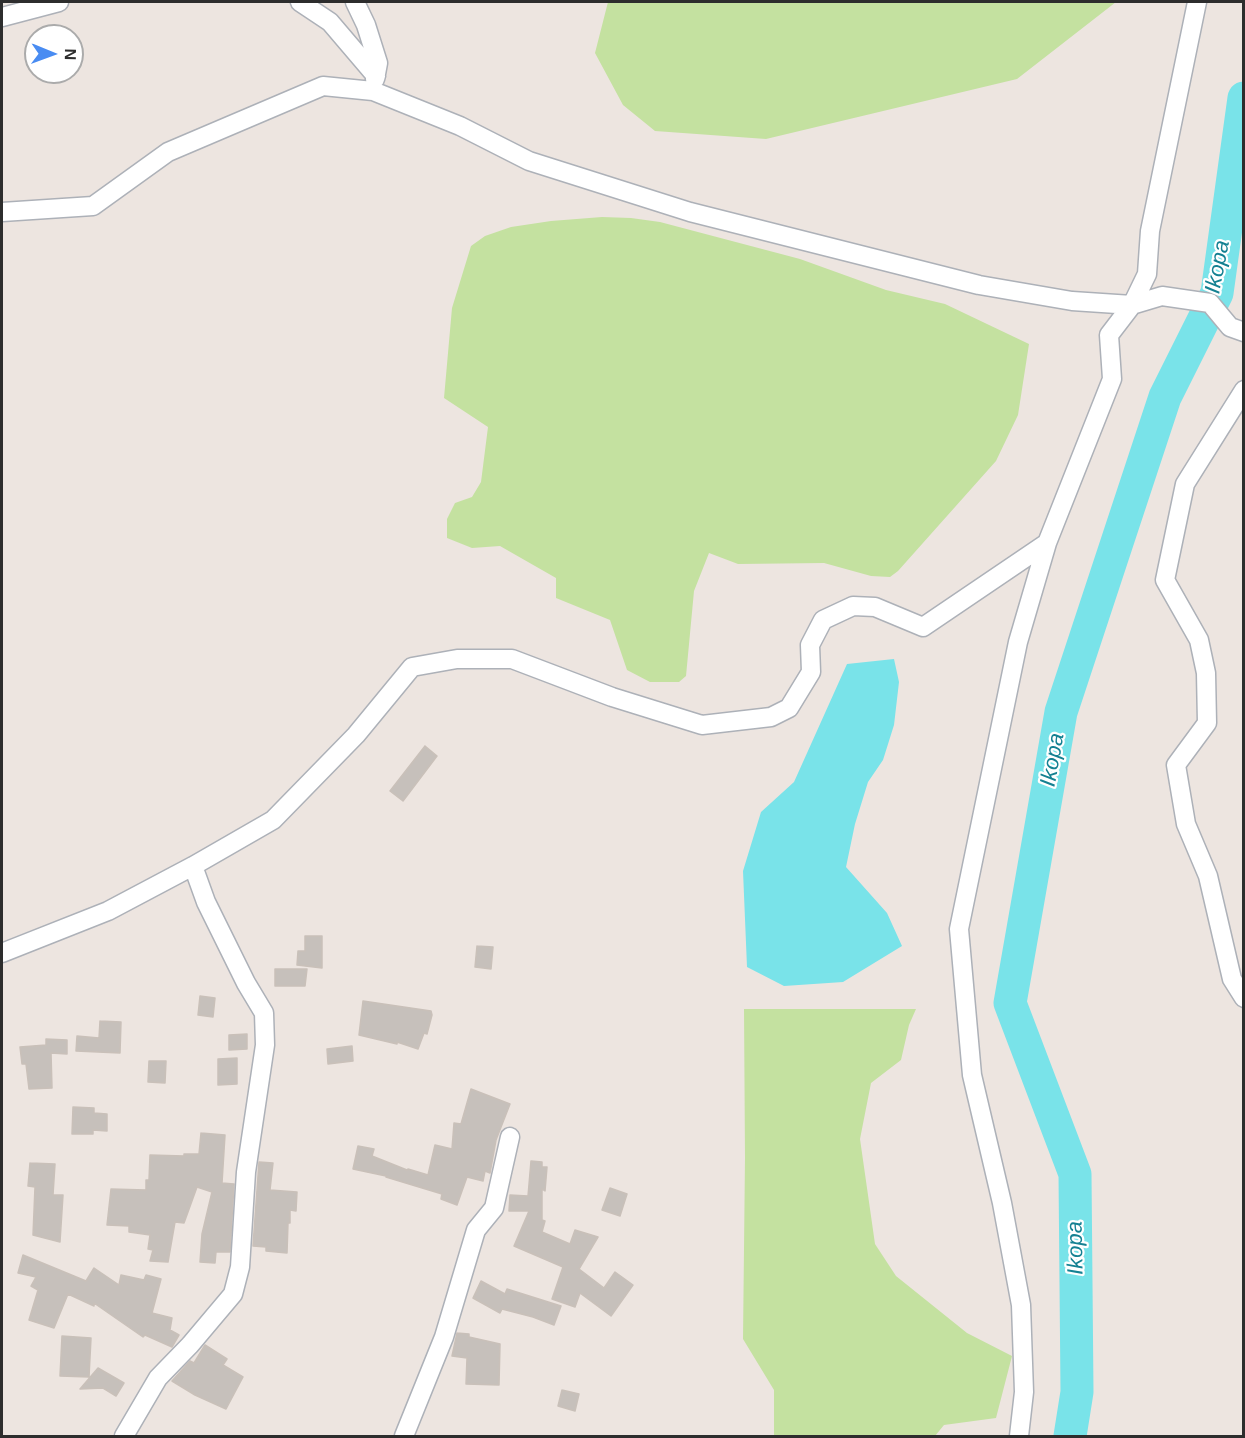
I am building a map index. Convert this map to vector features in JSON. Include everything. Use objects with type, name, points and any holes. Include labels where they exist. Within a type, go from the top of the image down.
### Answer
[{"type":"street","points":[[2,17],[59,2]]},
{"type":"street","points":[[300,2],[330,22],[374,83],[530,161],[690,212],[979,285],[1072,301],[1132,305],[1162,296],[1210,303],[1230,327],[1244,332]]},
{"type":"street","points":[[355,2],[366,25],[378,63],[374,83]]},
{"type":"street","points":[[1019,1437],[1024,1392],[1021,1305],[1002,1203],[972,1075],[959,929],[1018,642],[1047,543],[1112,379],[1109,334],[1132,305],[1147,274],[1150,231],[1197,2]]},
{"type":"street","points":[[2,212],[93,206],[168,152],[323,86],[374,83]]},
{"type":"street","points":[[1244,390],[1185,484],[1165,580],[1199,640],[1206,673],[1207,723],[1176,765],[1186,824],[1208,876],[1232,979],[1244,998]]},
{"type":"street","points":[[2,953],[108,911],[273,820],[356,735],[412,667],[457,659],[512,660],[612,697],[702,725],[771,717],[789,708],[811,672],[810,645],[823,620],[853,606],[875,607],[923,627],[1047,543]]},
{"type":"street","points":[[124,1437],[158,1378],[190,1345],[233,1294],[240,1267],[246,1172],[265,1045],[264,1012],[246,983],[206,902],[193,866]]},
{"type":"street","points":[[404,1437],[444,1337],[476,1230],[494,1208],[510,1137]]},
{"type":"green space","points":[[608,2],[1116,2],[1017,79],[766,139],[655,131],[623,105],[595,53]]},
{"type":"green space","points":[[602,217],[660,222],[800,259],[886,290],[945,304],[1029,344],[1018,415],[996,461],[898,571],[890,577],[871,576],[824,563],[738,564],[709,553],[694,591],[686,676],[679,682],[650,682],[627,670],[610,620],[556,598],[556,578],[500,546],[472,548],[447,538],[447,519],[455,503],[472,497],[481,482],[488,427],[444,398],[452,308],[471,246],[485,236],[511,227]]},
{"type":"green space","points":[[744,1009],[916,1009],[909,1025],[901,1060],[871,1083],[860,1139],[875,1244],[896,1276],[967,1333],[1012,1356],[996,1418],[944,1425],[935,1436],[774,1436],[774,1390],[743,1339]]},
{"type":"water","points":[[894,659],[899,682],[894,725],[883,760],[868,782],[855,824],[846,867],[887,913],[902,946],[843,982],[784,986],[747,967],[743,871],[761,812],[794,782],[847,664]]},
{"type":"building","points":[[425,746],[437,756],[403,801],[390,791]]},
{"type":"building","points":[[305,936],[322,936],[322,968],[297,965],[298,951],[305,951]]},
{"type":"building","points":[[477,946],[493,947],[491,969],[475,967]]},
{"type":"building","points":[[275,969],[307,969],[305,986],[275,986]]},
{"type":"building","points":[[200,996],[215,998],[213,1017],[198,1015]]},
{"type":"building","points":[[363,1001],[431,1011],[427,1034],[424,1033],[418,1049],[397,1042],[397,1044],[359,1035]]},
{"type":"building","points":[[100,1021],[121,1022],[120,1053],[76,1051],[77,1036],[99,1038]]},
{"type":"building","points":[[247,1034],[247,1049],[229,1050],[229,1035]]},
{"type":"building","points":[[46,1039],[67,1040],[67,1054],[51,1053],[52,1088],[29,1089],[26,1064],[22,1064],[20,1047],[46,1045]]},
{"type":"building","points":[[352,1046],[353,1061],[328,1064],[327,1049]]},
{"type":"building","points":[[237,1058],[237,1084],[218,1085],[218,1059]]},
{"type":"building","points":[[149,1061],[166,1061],[165,1083],[148,1082]]},
{"type":"building","points":[[471,1089],[510,1104],[496,1140],[490,1173],[485,1171],[483,1181],[467,1177],[457,1205],[441,1199],[442,1194],[386,1176],[353,1169],[358,1146],[374,1149],[372,1156],[407,1170],[428,1175],[435,1145],[452,1149],[454,1123],[461,1124]]},
{"type":"building","points":[[73,1107],[94,1108],[94,1113],[107,1114],[107,1131],[93,1130],[93,1134],[72,1134]]},
{"type":"building","points":[[201,1133],[225,1135],[222,1183],[234,1184],[230,1252],[216,1252],[215,1263],[200,1262],[202,1234],[212,1192],[197,1187],[184,1223],[175,1222],[168,1262],[150,1261],[153,1250],[148,1249],[150,1235],[129,1232],[129,1226],[107,1225],[111,1189],[146,1190],[146,1180],[149,1180],[150,1155],[199,1154]]},
{"type":"building","points":[[531,1161],[542,1162],[542,1167],[547,1167],[545,1191],[542,1189],[542,1220],[545,1221],[542,1232],[570,1244],[575,1230],[598,1237],[579,1269],[604,1288],[615,1272],[633,1285],[611,1316],[580,1293],[575,1307],[552,1299],[563,1267],[514,1246],[529,1211],[509,1211],[510,1195],[528,1196]]},
{"type":"building","points":[[259,1162],[273,1163],[270,1190],[297,1192],[296,1211],[290,1210],[287,1253],[266,1251],[266,1247],[253,1246]]},
{"type":"building","points":[[30,1163],[55,1164],[53,1195],[63,1195],[60,1242],[33,1235],[35,1187],[28,1186]]},
{"type":"building","points":[[610,1188],[627,1194],[620,1216],[602,1210]]},
{"type":"building","points":[[23,1255],[86,1281],[94,1268],[119,1285],[121,1275],[144,1280],[146,1275],[161,1279],[152,1313],[172,1318],[170,1330],[179,1335],[172,1347],[145,1335],[143,1337],[94,1303],[94,1306],[68,1294],[54,1328],[29,1320],[38,1290],[31,1286],[36,1277],[18,1273]]},
{"type":"building","points":[[481,1281],[505,1294],[507,1289],[561,1306],[554,1325],[502,1309],[500,1313],[473,1298]]},
{"type":"building","points":[[457,1333],[469,1334],[469,1337],[500,1344],[499,1385],[466,1384],[467,1358],[452,1356]]},
{"type":"building","points":[[62,1336],[91,1338],[89,1377],[60,1376]]},
{"type":"building","points":[[205,1345],[227,1359],[223,1365],[243,1377],[226,1409],[195,1395],[172,1381],[190,1361],[194,1363]]},
{"type":"building","points":[[98,1368],[124,1383],[116,1396],[103,1388],[80,1389]]},
{"type":"building","points":[[562,1390],[579,1394],[575,1411],[558,1406]]},
{"type":"waterway","name":"Ikopa","points":[[1070,1436],[1077,1392],[1075,1174],[1010,1003],[1061,712],[1165,397],[1217,293],[1244,98]]}]
